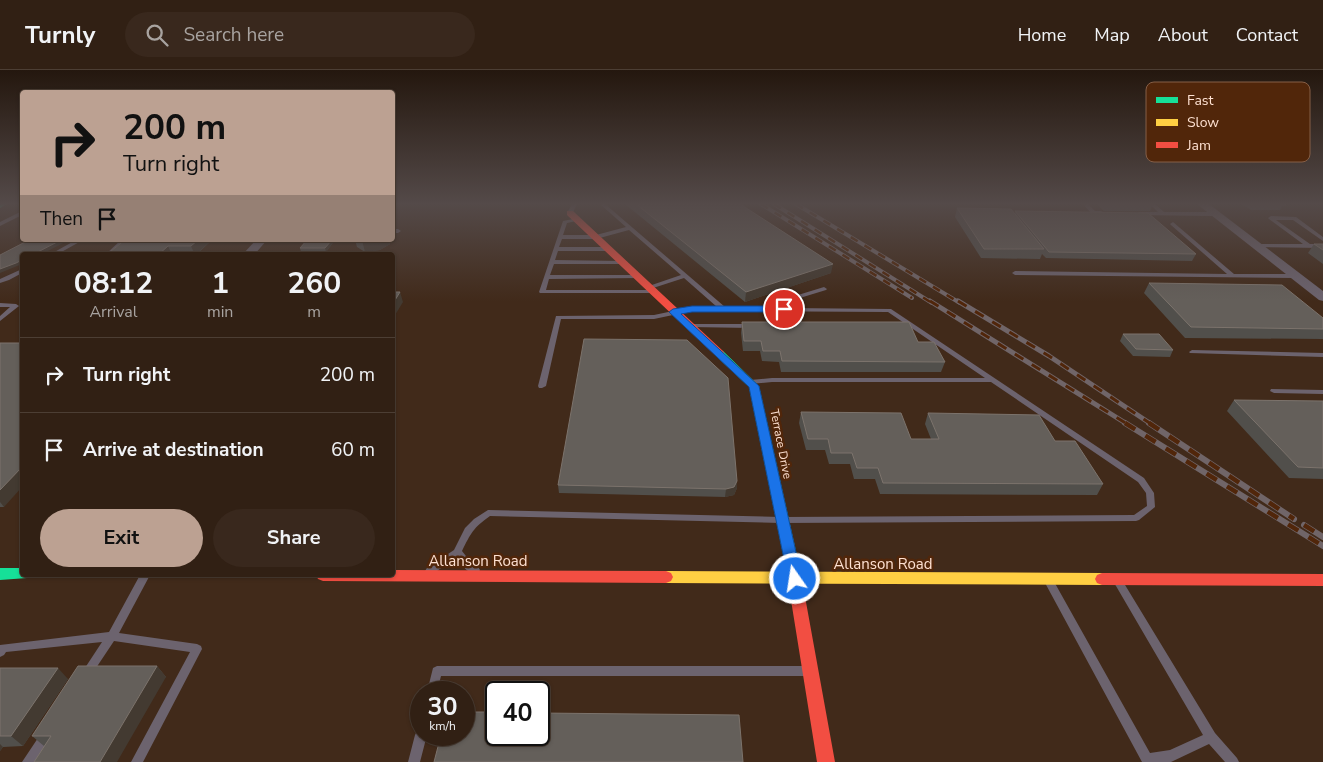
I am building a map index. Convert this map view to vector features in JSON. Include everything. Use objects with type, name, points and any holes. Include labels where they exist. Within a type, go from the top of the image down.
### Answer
[{"type":"street","points":[[1244,236],[1323,297]]},
{"type":"street","name":"Terrace Drive","points":[[596,237],[673,312],[754,386],[795,579],[826,762]]},
{"type":"street","points":[[251,252],[260,242]]},
{"type":"street","points":[[0,574],[20,573]]},
{"type":"street","name":"Allanson Road","points":[[395,576],[1323,580]]},
{"type":"lane","points":[[639,236],[723,309]]},
{"type":"lane","points":[[1187,236],[1232,275]]},
{"type":"lane","points":[[1296,236],[1309,246]]},
{"type":"lane","points":[[596,237],[560,237],[542,292],[650,290],[685,276]]},
{"type":"lane","points":[[58,252],[76,242]]},
{"type":"lane","points":[[111,252],[122,242]]},
{"type":"lane","points":[[1256,246],[1323,246]]},
{"type":"lane","points":[[556,249],[608,249]]},
{"type":"lane","points":[[552,262],[622,263]]},
{"type":"lane","points":[[0,281],[20,272]]},
{"type":"lane","points":[[1015,274],[1295,276]]},
{"type":"lane","points":[[547,277],[637,278]]},
{"type":"lane","points":[[784,309],[787,300],[824,289]]},
{"type":"lane","points":[[0,306],[16,306],[0,318]]},
{"type":"lane","points":[[422,576],[457,552],[468,530],[477,520],[488,513],[781,520],[1136,518],[1151,507],[1150,493],[1141,480],[890,310],[692,309],[654,317],[558,317],[542,386]]},
{"type":"lane","points":[[689,326],[764,326]]},
{"type":"lane","points":[[904,326],[914,326]]},
{"type":"lane","points":[[1192,352],[1323,355]]},
{"type":"lane","points":[[750,382],[772,380],[993,380]]},
{"type":"lane","points":[[1274,391],[1323,392]]},
{"type":"lane","points":[[457,552],[470,568],[486,576]]},
{"type":"lane","points":[[80,683],[112,636],[144,577]]},
{"type":"lane","points":[[1048,579],[1147,760],[1164,759],[1211,737]]},
{"type":"lane","points":[[1117,580],[1211,737],[1233,762]]},
{"type":"lane","points":[[0,652],[3,648],[112,636],[197,649],[137,762]]},
{"type":"lane","points":[[435,681],[437,671],[810,671]]},
{"type":"lane","points":[[28,762],[54,722]]},
{"type":"lane","points":[[414,762],[418,746]]},
{"type":"building","points":[[676,236],[790,236],[833,264],[746,292]]},
{"type":"building","points":[[976,236],[1034,236],[1044,249],[984,249]]},
{"type":"building","points":[[1036,236],[1175,236],[1196,254],[1049,252]]},
{"type":"building","points":[[25,242],[57,242],[38,252],[20,252],[20,261],[0,269],[0,255]]},
{"type":"building","points":[[122,242],[196,242],[191,246],[168,246],[161,252],[110,252]]},
{"type":"building","points":[[305,242],[330,242],[325,248],[300,248]]},
{"type":"building","points":[[1314,244],[1323,244],[1323,250]]},
{"type":"building","points":[[1149,283],[1282,285],[1323,318],[1323,329],[1191,327]]},
{"type":"building","points":[[395,292],[400,292],[395,300]]},
{"type":"building","points":[[742,322],[909,322],[918,342],[934,342],[945,362],[782,361],[780,351],[763,351],[761,341],[744,341]]},
{"type":"building","points":[[1123,334],[1159,334],[1173,350],[1136,349]]},
{"type":"building","points":[[584,339],[687,340],[728,378],[737,481],[734,487],[726,489],[558,485]]},
{"type":"building","points":[[0,343],[20,343],[20,469],[0,490]]},
{"type":"building","points":[[1234,400],[1323,401],[1323,468],[1298,467]]},
{"type":"building","points":[[801,412],[901,413],[911,439],[939,439],[928,413],[1039,415],[1055,441],[1075,441],[1103,484],[883,483],[878,468],[857,468],[852,453],[831,453],[828,439],[808,439]]},
{"type":"building","points":[[78,666],[157,666],[100,762],[34,762],[51,736],[32,736]]},
{"type":"building","points":[[0,668],[58,668],[11,736],[0,736]]},
{"type":"building","points":[[475,712],[485,712],[485,746],[550,746],[550,713],[739,715],[743,762],[434,762],[438,746],[475,746]]},
{"type":"railway","points":[[813,236],[912,298]]},
{"type":"railway","points":[[826,236],[932,303]]},
{"type":"railway","points":[[849,236],[960,303]]},
{"type":"railway","points":[[930,301],[1127,424]]},
{"type":"railway","points":[[958,301],[1049,356],[1151,424]]},
{"type":"railway","points":[[1125,423],[1323,546]]},
{"type":"railway","points":[[1149,423],[1294,519]]},
{"type":"railway","points":[[1304,525],[1323,537]]},
{"type":"traffic: fast","points":[[719,353],[754,386],[793,569]]},
{"type":"traffic: fast","points":[[0,574],[20,574]]},
{"type":"traffic: slow","points":[[666,577],[1102,579]]},
{"type":"traffic: jam","points":[[595,236],[719,353]]},
{"type":"traffic: jam","points":[[793,569],[826,762]]},
{"type":"traffic: jam","points":[[395,575],[666,577]]},
{"type":"traffic: jam","points":[[1102,579],[1323,580]]},
{"type":"route","points":[[784,309],[692,309],[673,312],[754,386],[795,579]]}]
